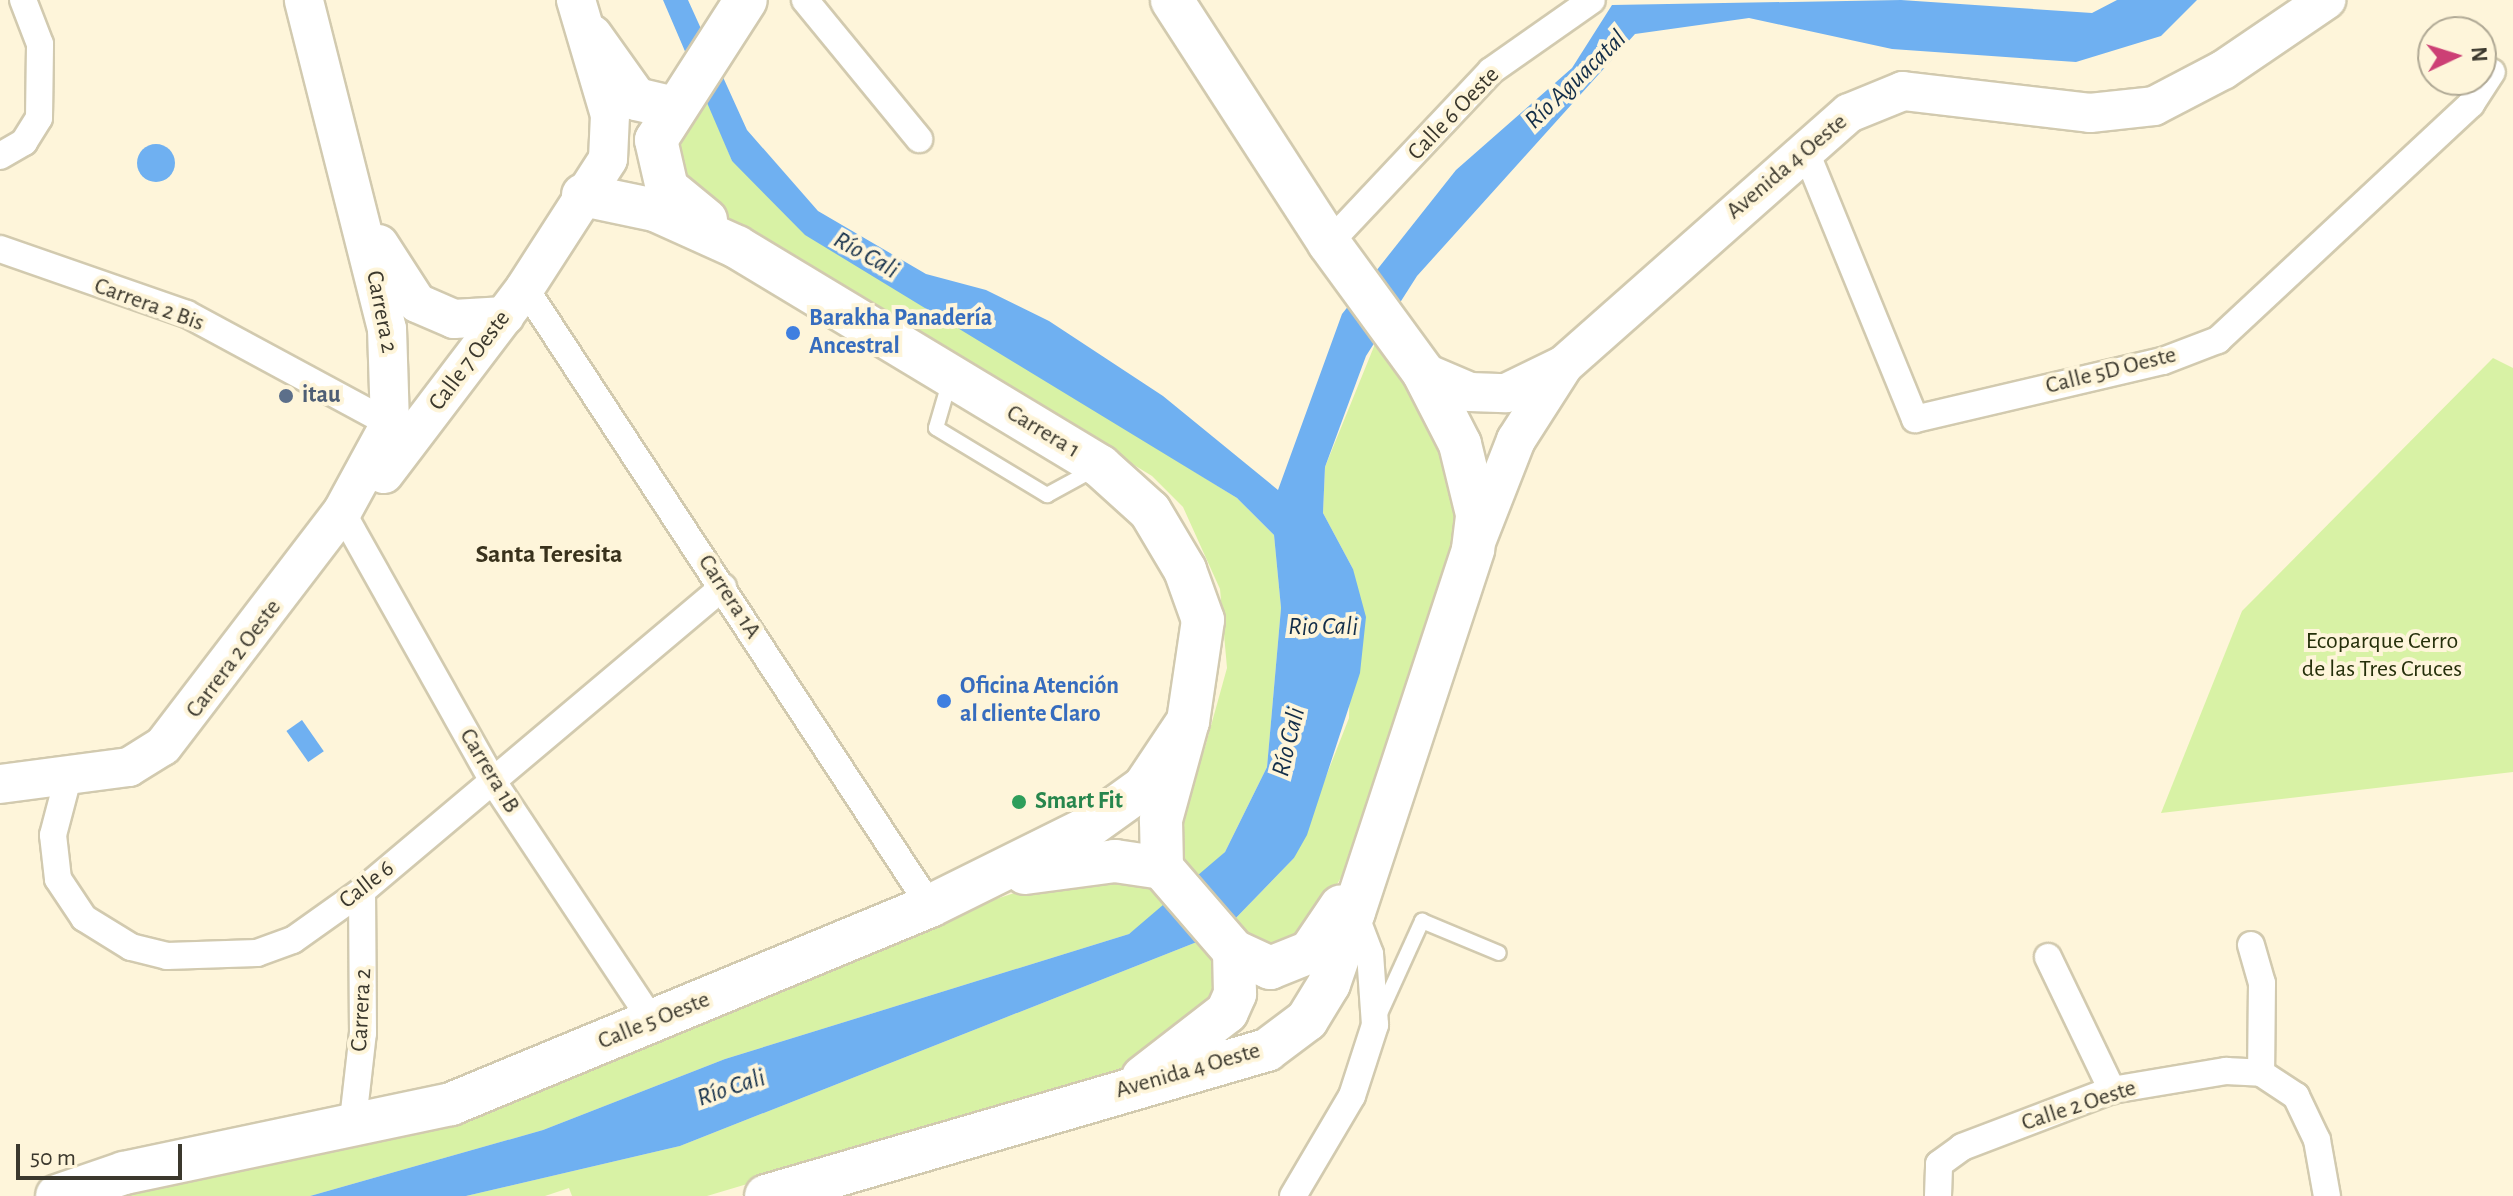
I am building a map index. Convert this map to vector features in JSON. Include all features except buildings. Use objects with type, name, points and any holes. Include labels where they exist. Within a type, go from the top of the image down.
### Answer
[{"type":"main road","points":[[737,247],[659,174],[656,140],[675,101],[745,0]]},
{"type":"main road","name":"Avenida 4 Oeste","points":[[766,1196],[1267,1050],[1307,1020],[1329,984],[1354,912],[1473,549],[1477,514],[1460,444],[1415,363],[1338,256],[1172,0]]},
{"type":"main road","points":[[584,18],[636,99],[675,101]]},
{"type":"main road","points":[[583,195],[644,206],[737,247]]},
{"type":"main road","name":"Carrera 1","points":[[737,247],[1100,466],[1150,511],[1190,582],[1203,620],[1188,721],[1161,820],[1169,874]]},
{"type":"main road","name":"Calle 5 Oeste","points":[[57,1196],[124,1173],[352,1129],[451,1104],[930,906],[1087,828],[1144,787],[1188,721]]},
{"type":"main road","points":[[930,906],[1048,866],[1115,861],[1169,874],[1230,946],[1270,968],[1298,962],[1372,854]]},
{"type":"main road","points":[[1130,1088],[1227,1012],[1235,994],[1230,946]]},
{"type":"street","points":[[0,156],[24,142],[39,118],[40,44],[23,0]]},
{"type":"street","name":"Carrera 2","points":[[304,0],[359,202],[404,428]]},
{"type":"street","points":[[805,0],[919,139]]},
{"type":"street","name":"Calle 6 Oeste","points":[[1338,256],[1491,71],[1592,0]]},
{"type":"street","name":"Avenida 4 Oeste","points":[[1473,549],[1516,440],[1564,365],[1804,147],[1849,113],[1903,91],[2090,113],[2154,106],[2278,33],[2326,0]]},
{"type":"street","points":[[583,195],[608,159],[612,139],[584,18]]},
{"type":"street","name":"Calle 5D Oeste","points":[[1804,147],[1915,419],[2163,361],[2218,340],[2476,96]]},
{"type":"street","name":"Calle 7 Oeste","points":[[404,428],[515,302],[583,195]]},
{"type":"street","name":"Carrera 2","points":[[359,202],[417,303],[454,319],[515,302]]},
{"type":"street","name":"Carrera 2 Bis","points":[[0,249],[187,314],[404,428]]},
{"type":"street","name":"Carrera 1A","points":[[515,302],[723,587],[930,906]]},
{"type":"street","points":[[337,392],[357,387],[390,357]]},
{"type":"street","name":"Avenida 4 Oeste","points":[[1415,363],[1470,392],[1506,393],[1564,365]]},
{"type":"street","name":"Carrera 2 Oeste","points":[[0,784],[68,778],[129,767],[163,746],[404,428]]},
{"type":"street","name":"Carrera 1B","points":[[342,512],[494,783],[652,1021]]},
{"type":"street","name":"Calle 6","points":[[68,778],[53,835],[58,879],[84,918],[131,947],[216,959],[257,953],[293,940],[362,891],[494,783],[723,587]]},
{"type":"street","name":"Carrera 2","points":[[352,1129],[363,1033],[362,891]]},
{"type":"street","points":[[1293,1196],[1352,1096],[1375,1025],[1370,954],[1354,912]]},
{"type":"street","points":[[2251,945],[2262,983],[2261,1073],[2296,1096],[2317,1140],[2327,1196]]},
{"type":"street","points":[[2048,957],[2112,1090]]},
{"type":"street","name":"Calle 2 Oeste","points":[[1938,1196],[1939,1164],[1962,1147],[2112,1090],[2226,1071],[2261,1073]]},
{"type":"lane","points":[[1375,1025],[1422,921],[1499,953]]},
{"type":"green space","points":[[707,98],[732,161],[1034,372],[1237,498],[1274,535],[1281,608],[1267,767],[1225,852],[1194,881],[1184,872],[1176,804],[1204,751],[1227,668],[1220,589],[1183,507],[1152,476],[693,196],[678,173],[675,141]]},
{"type":"green space","points":[[1375,344],[1397,365],[1446,453],[1459,514],[1457,542],[1357,851],[1310,929],[1271,954],[1231,923],[1294,858],[1349,718],[1353,569],[1323,513],[1325,467]]},
{"type":"green space","name":"Ecoparque Cerro de las Tres Cruces","points":[[2493,358],[2513,368],[2513,772],[2161,813],[2242,611]]},
{"type":"green space","points":[[1156,877],[1174,900],[1129,934],[725,1059],[543,1130],[310,1196],[111,1196],[1047,882]]},
{"type":"green space","points":[[1207,938],[1225,994],[1121,1073],[707,1196],[572,1196],[569,1188],[545,1196],[466,1196],[680,1146]]},
{"type":"water","name":"Rio Cali","points":[[663,0],[688,0],[747,130],[818,211],[926,274],[986,290],[1049,321],[1163,396],[1278,490],[1342,314],[1456,170],[1572,68],[1612,5],[1901,0],[2092,13],[2117,0],[2197,0],[2161,36],[2076,62],[1892,49],[1749,18],[1635,34],[1417,276],[1366,356],[1325,467],[1323,513],[1353,569],[1366,617],[1360,673],[1307,835],[1294,858],[1231,923],[1207,938],[680,1146],[466,1196],[310,1196],[543,1130],[725,1059],[1129,934],[1225,852],[1267,767],[1281,608],[1274,535],[1237,498],[805,235],[732,161]]},
{"type":"water","points":[[156,144],[169,150],[175,163],[169,176],[156,182],[143,176],[137,163],[143,150]]},
{"type":"water","points":[[302,720],[324,751],[308,762],[286,731]]},
{"type":"place","name":"Barakha Panadería Ancestral","points":[[793,333]]},
{"type":"place","name":"itau","points":[[286,396]]},
{"type":"place","name":"Oficina Atención al cliente Claro","points":[[944,701]]},
{"type":"place","name":"Smart Fit","points":[[1019,802]]},
{"type":"district","name":"Santa Teresita","points":[[549,555]]},
{"type":"water label","name":"Río Aguacatal","points":[[1576,80]]},
{"type":"water label","name":"Río Cali","points":[[866,255]]},
{"type":"water label","name":"Río Cali","points":[[1289,742]]},
{"type":"water label","name":"Río Cali","points":[[731,1088]]}]
